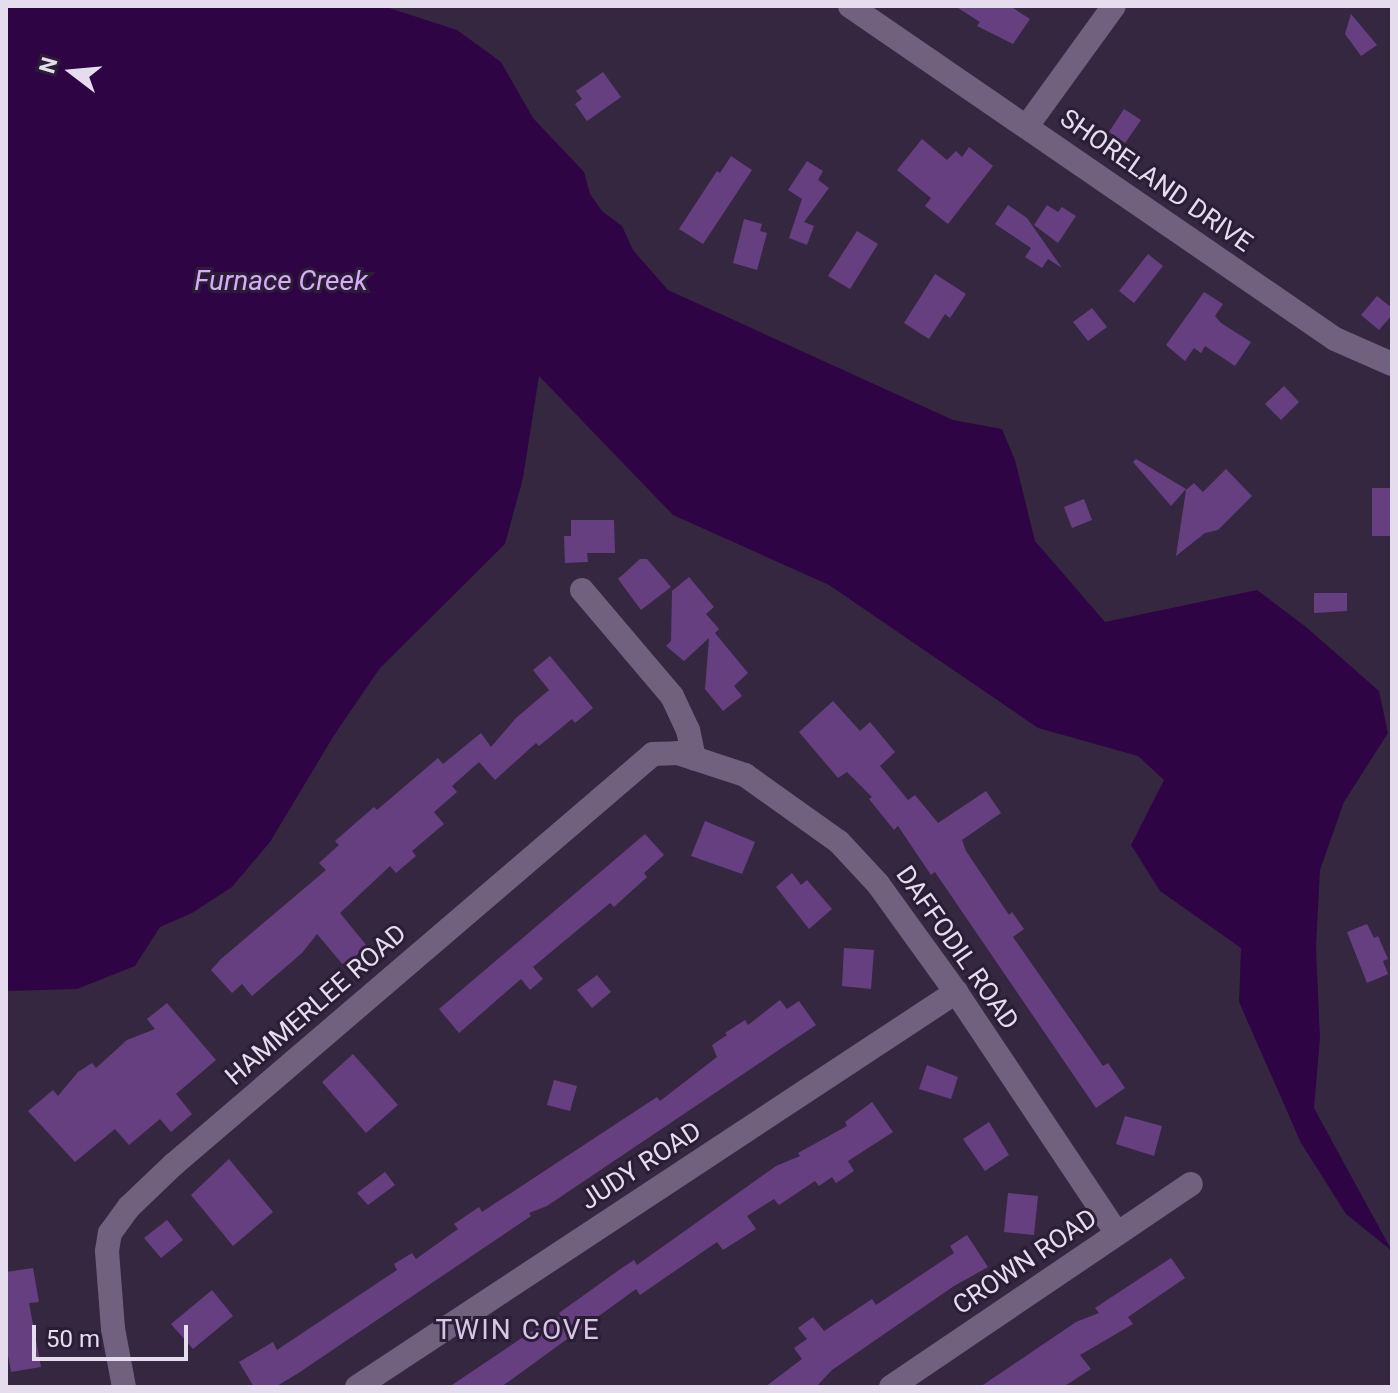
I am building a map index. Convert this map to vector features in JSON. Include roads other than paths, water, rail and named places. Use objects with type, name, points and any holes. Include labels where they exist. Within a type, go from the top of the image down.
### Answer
[{"type":"street","name":"SHORELAND DRIVE","points":[[850,6],[1335,339],[1392,364]]},
{"type":"street","points":[[1027,126],[1114,6]]},
{"type":"street","points":[[582,590],[672,696],[688,730],[694,758]]},
{"type":"street","name":"HAMMERLEE ROAD","points":[[124,1387],[113,1329],[107,1251],[110,1233],[129,1207],[197,1144],[653,754],[678,753],[694,758]]},
{"type":"street","name":"DAFFODIL ROAD","points":[[694,758],[745,775],[839,842],[878,884],[956,992],[1117,1233]]},
{"type":"street","name":"JUDY ROAD","points":[[357,1387],[956,992]]},
{"type":"street","name":"CROWN ROAD","points":[[891,1387],[1191,1184]]},
{"type":"water","name":"Furnace Creek","points":[[6,6],[383,6],[457,30],[501,62],[533,118],[584,172],[590,194],[602,211],[622,226],[633,250],[668,290],[953,420],[1002,429],[1015,460],[1035,541],[1105,622],[1257,590],[1306,627],[1379,691],[1388,733],[1344,802],[1320,870],[1316,948],[1320,1038],[1314,1108],[1392,1251],[1346,1214],[1301,1143],[1239,1002],[1241,948],[1160,891],[1131,845],[1164,780],[1138,756],[1038,728],[829,585],[673,515],[539,376],[523,478],[505,544],[380,668],[333,737],[270,842],[232,887],[192,913],[160,927],[135,966],[77,989],[6,991]]},
{"type":"district","name":"TWIN COVE","points":[[518,1330]]}]
